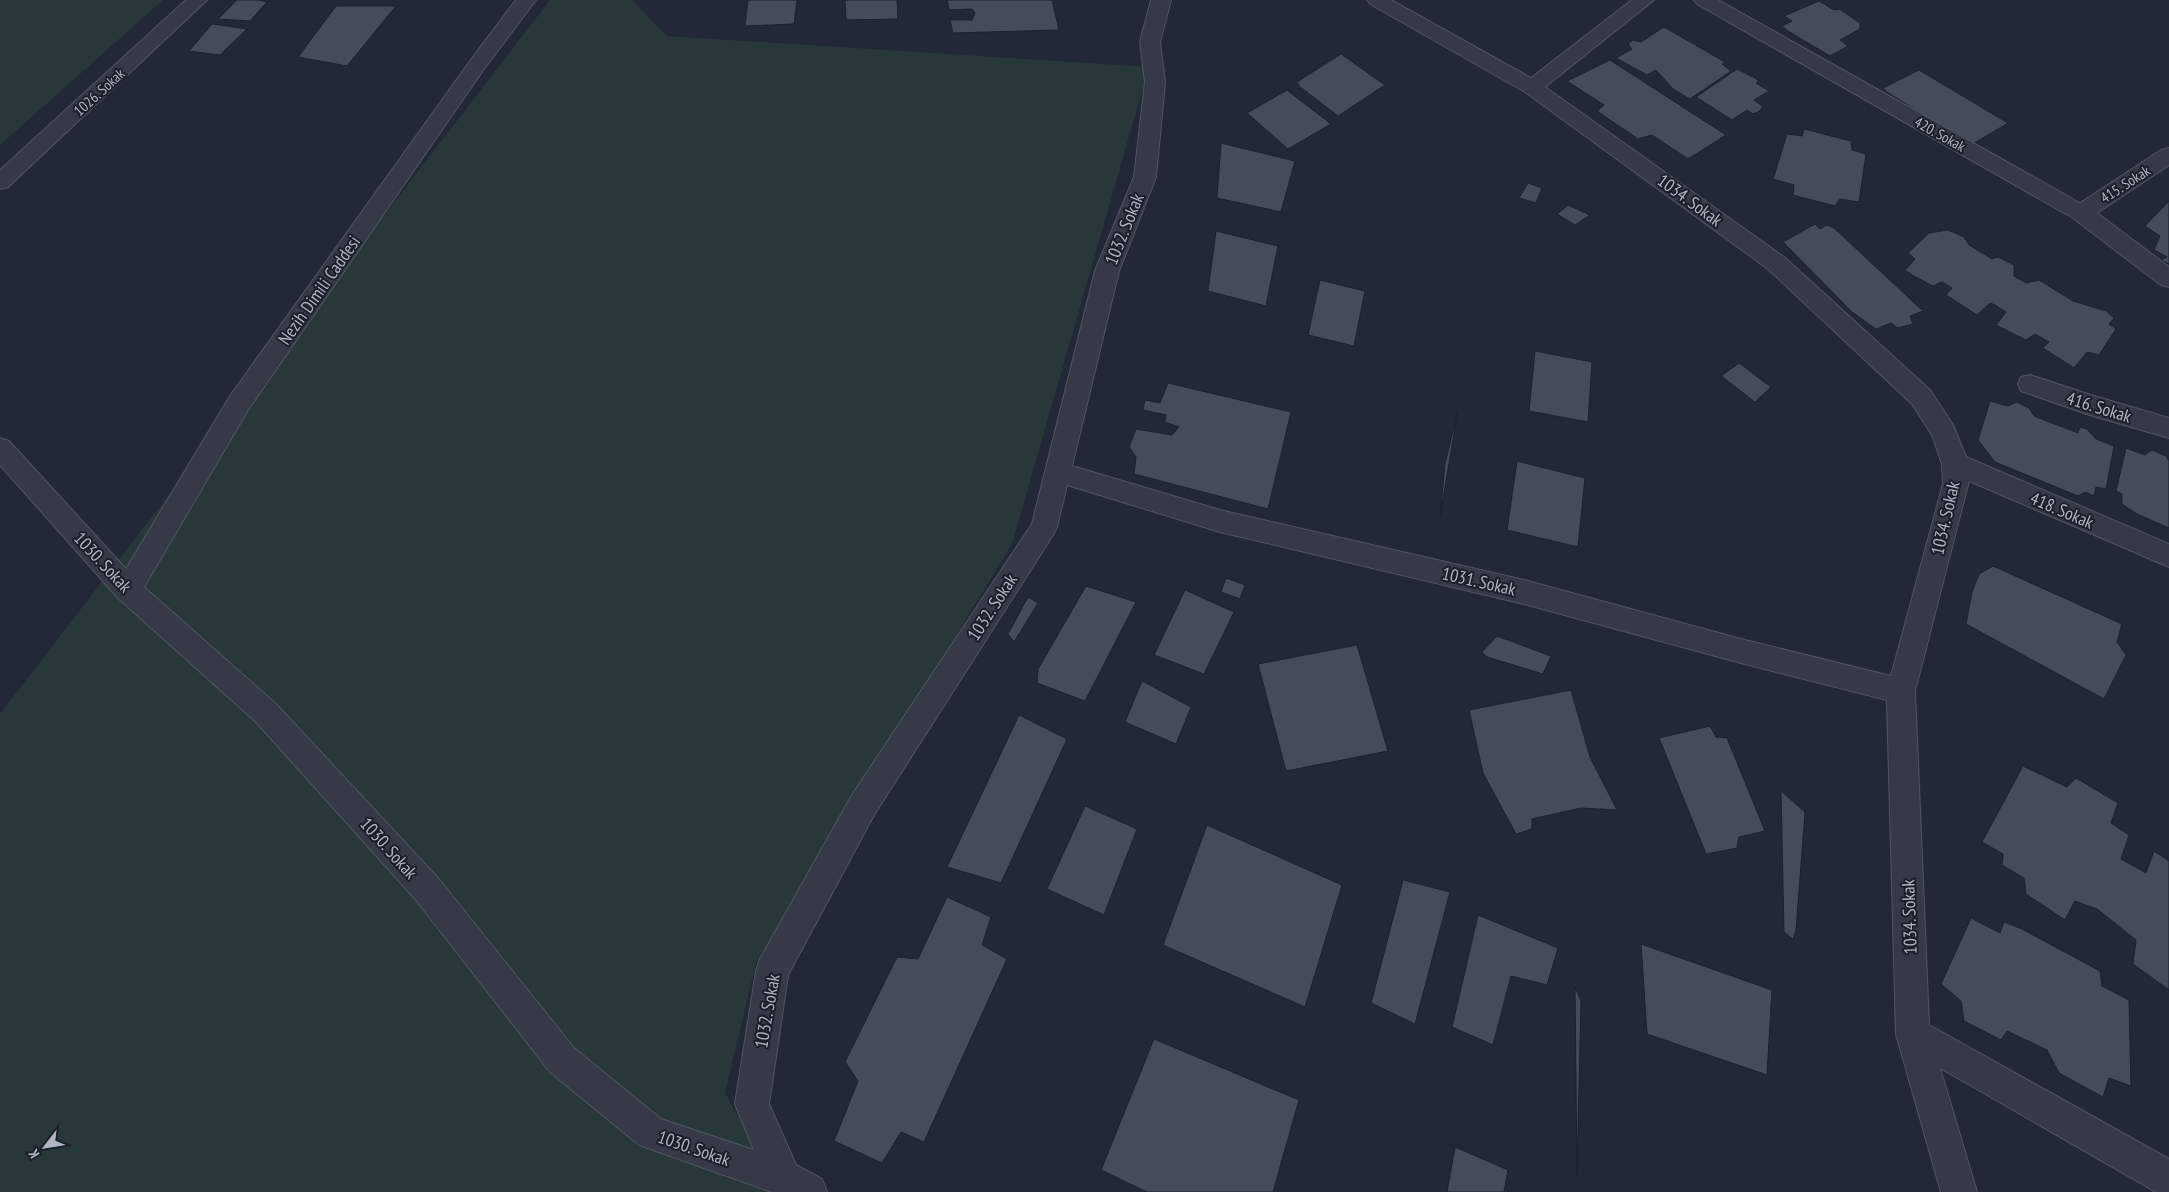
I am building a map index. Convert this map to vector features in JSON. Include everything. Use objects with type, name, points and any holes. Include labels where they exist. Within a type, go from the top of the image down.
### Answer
[{"type":"street","name":"1026. Sokak","points":[[0,182],[197,0]]},
{"type":"street","name":"Nezih Dimili Caddesi","points":[[128,590],[239,403],[472,73],[526,0]]},
{"type":"street","name":"1032. Sokak","points":[[796,1185],[752,1104],[772,971],[863,805],[1044,527],[1107,271],[1144,177],[1155,82],[1150,42],[1161,0]]},
{"type":"street","name":"1034. Sokak","points":[[1377,0],[1532,88],[1645,167],[1776,263],[1921,397],[1944,432],[1955,464],[1956,484],[1900,691],[1913,1034],[1959,1192]]},
{"type":"street","points":[[1532,88],[1644,0]]},
{"type":"street","name":"420. Sokak","points":[[1704,0],[2081,213],[2169,279]]},
{"type":"street","points":[[1728,14],[1746,0]]},
{"type":"street","name":"415. Sokak","points":[[2081,213],[2169,155]]},
{"type":"street","name":"416. Sokak","points":[[2030,384],[2090,405],[2169,428]]},
{"type":"street","name":"1030. Sokak","points":[[0,448],[128,590],[266,713],[427,889],[562,1060],[651,1133],[796,1185]]},
{"type":"street","name":"418. Sokak","points":[[1955,464],[2169,556]]},
{"type":"street","name":"1031. Sokak","points":[[1057,472],[1220,521],[1524,592],[1741,651],[1900,691]]},
{"type":"street","points":[[1913,1034],[2169,1179]]},
{"type":"shaded area","points":[[0,0],[163,0],[0,145]]},
{"type":"shaded area","points":[[550,0],[632,0],[667,36],[1149,67],[1012,544],[756,963],[725,1093],[780,1192],[0,1192],[0,714]]},
{"type":"building","points":[[237,0],[267,2],[250,21],[218,19]]},
{"type":"building","points":[[748,0],[797,0],[794,24],[745,26]]},
{"type":"building","points":[[845,0],[897,0],[898,19],[846,20]]},
{"type":"building","points":[[947,0],[1052,0],[1059,30],[953,33],[950,20],[972,20],[975,13],[972,9],[949,10]]},
{"type":"building","points":[[1819,1],[1834,10],[1840,9],[1860,23],[1860,29],[1840,40],[1848,46],[1830,56],[1782,26],[1792,21],[1784,16]]},
{"type":"building","points":[[336,6],[396,6],[347,66],[298,57]]},
{"type":"building","points":[[212,24],[247,29],[220,55],[189,51]]},
{"type":"building","points":[[1664,27],[1725,62],[1722,64],[1731,71],[1690,99],[1673,89],[1656,70],[1647,75],[1616,58],[1632,49],[1628,44],[1633,40],[1641,42]]},
{"type":"building","points":[[1341,54],[1385,85],[1338,116],[1299,86],[1297,82]]},
{"type":"building","points":[[1610,60],[1726,135],[1688,159],[1652,135],[1638,139],[1597,111],[1604,105],[1567,81]]},
{"type":"building","points":[[1737,69],[1755,78],[1759,81],[1756,83],[1769,91],[1754,100],[1763,107],[1758,112],[1753,114],[1747,110],[1732,120],[1696,97]]},
{"type":"building","points":[[1919,70],[2008,123],[1971,145],[1883,88]]},
{"type":"building","points":[[1287,90],[1331,124],[1288,149],[1247,113]]},
{"type":"building","points":[[1804,129],[1851,141],[1852,150],[1866,154],[1859,202],[1840,199],[1835,206],[1793,195],[1794,185],[1773,179],[1787,134],[1802,136]]},
{"type":"building","points":[[1221,143],[1295,161],[1281,212],[1217,198]]},
{"type":"building","points":[[1528,183],[1542,188],[1536,203],[1519,198]]},
{"type":"building","points":[[2169,201],[2169,264],[2161,260],[2167,257],[2154,250],[2160,236],[2145,226]]},
{"type":"building","points":[[1568,205],[1590,215],[1575,225],[1557,214]]},
{"type":"building","points":[[1815,224],[1820,229],[1827,225],[1834,228],[1923,311],[1910,316],[1913,324],[1898,328],[1891,323],[1876,329],[1852,312],[1783,242]]},
{"type":"building","points":[[1948,230],[1964,237],[1969,245],[1992,259],[1998,257],[2014,265],[2014,276],[2026,283],[2039,280],[2073,301],[2106,311],[2114,318],[2109,324],[2116,329],[2099,355],[2087,352],[2074,368],[2043,348],[2049,342],[2035,334],[2026,340],[1996,325],[2006,312],[1995,305],[1990,303],[1977,315],[1946,295],[1952,288],[1942,282],[1933,286],[1905,270],[1915,259],[1908,253],[1929,233]]},
{"type":"building","points":[[1216,231],[1278,246],[1266,306],[1208,291]]},
{"type":"building","points":[[1320,280],[1365,291],[1354,346],[1308,335]]},
{"type":"building","points":[[1535,351],[1592,362],[1588,422],[1529,411]]},
{"type":"building","points":[[1739,363],[1771,387],[1755,402],[1721,376]]},
{"type":"building","points":[[1168,383],[1291,412],[1268,509],[1134,474],[1136,457],[1129,447],[1136,429],[1172,435],[1179,427],[1165,422],[1166,415],[1143,410],[1145,400],[1160,403]]},
{"type":"building","points":[[1990,401],[2008,406],[2017,402],[2029,408],[2034,416],[2078,433],[2080,427],[2087,429],[2096,439],[2114,446],[2106,489],[2096,487],[2094,496],[2085,492],[2078,496],[1995,462],[1978,440]]},
{"type":"building","points":[[1458,410],[1440,517],[1445,464]]},
{"type":"building","points":[[2126,448],[2145,455],[2152,450],[2166,456],[2169,461],[2169,528],[2137,514],[2122,504],[2122,494],[2116,491]]},
{"type":"building","points":[[1517,461],[1585,478],[1578,547],[1507,530]]},
{"type":"building","points":[[1993,566],[2122,624],[2117,642],[2126,655],[2104,699],[1966,624],[1972,592],[1979,574]]},
{"type":"building","points":[[1226,578],[1245,585],[1240,599],[1221,592]]},
{"type":"building","points":[[1086,586],[1136,602],[1085,701],[1037,683],[1038,669]]},
{"type":"building","points":[[1185,590],[1234,612],[1204,674],[1154,655]]},
{"type":"building","points":[[1028,597],[1038,603],[1014,642],[1008,634]]},
{"type":"building","points":[[1497,636],[1551,656],[1543,674],[1487,657],[1482,652]]},
{"type":"building","points":[[1357,645],[1388,751],[1286,771],[1258,664]]},
{"type":"building","points":[[1142,681],[1191,707],[1176,744],[1125,722]]},
{"type":"building","points":[[1571,690],[1590,757],[1617,810],[1581,808],[1532,819],[1532,829],[1516,834],[1483,773],[1469,710]]},
{"type":"building","points":[[1019,715],[1067,739],[1001,883],[947,867]]},
{"type":"building","points":[[1710,726],[1716,737],[1727,738],[1765,831],[1739,837],[1737,848],[1706,854],[1659,738]]},
{"type":"building","points":[[2023,766],[2067,787],[2076,778],[2118,803],[2111,823],[2129,835],[2121,859],[2146,873],[2154,851],[2169,861],[2169,990],[2133,964],[2136,940],[2097,909],[2075,901],[2065,920],[2026,894],[2024,878],[2002,865],[2003,854],[1982,842]]},
{"type":"building","points":[[1781,791],[1805,812],[1796,930],[1793,939],[1784,932]]},
{"type":"building","points":[[1085,806],[1137,829],[1104,915],[1047,889]]},
{"type":"building","points":[[1207,825],[1342,885],[1305,1007],[1163,945]]},
{"type":"building","points":[[1403,880],[1450,892],[1415,1024],[1371,1003]]},
{"type":"building","points":[[947,897],[991,917],[982,945],[1007,959],[924,1142],[901,1132],[882,1163],[834,1141],[858,1081],[845,1062],[897,957],[918,959]]},
{"type":"building","points":[[1478,915],[1558,948],[1547,985],[1511,976],[1493,1045],[1452,1027]]},
{"type":"building","points":[[1971,918],[2000,933],[2004,922],[2022,929],[2100,971],[2102,986],[2129,1000],[2131,1086],[2109,1078],[2103,1097],[2059,1073],[2047,1050],[2007,1031],[2001,1040],[1964,1021],[1961,1001],[1941,984]]},
{"type":"building","points":[[1641,944],[1772,990],[1767,1075],[1647,1034]]},
{"type":"building","points":[[1575,987],[1581,1001],[1577,1177]]},
{"type":"building","points":[[1154,1039],[1299,1100],[1273,1192],[1147,1192],[1101,1170]]},
{"type":"building","points":[[1455,1147],[1508,1170],[1504,1192],[1447,1192]]}]
